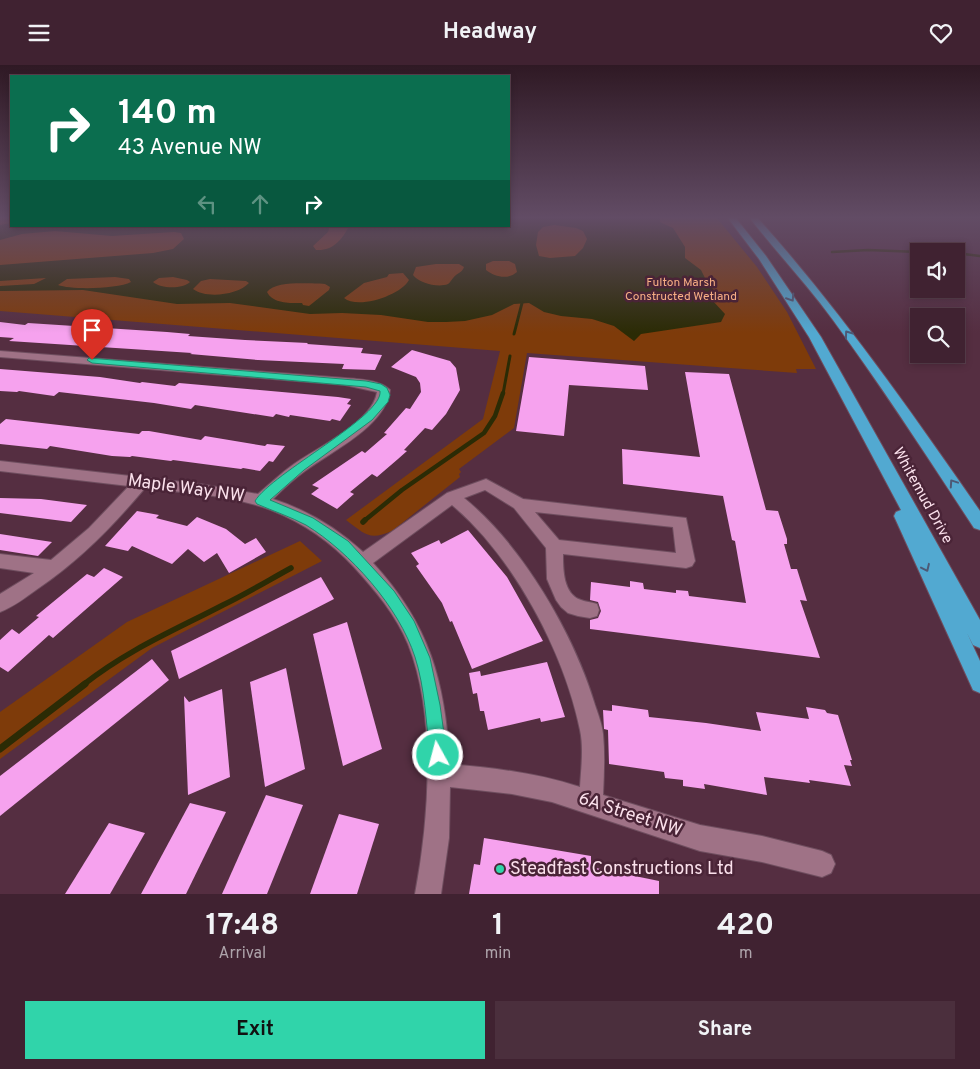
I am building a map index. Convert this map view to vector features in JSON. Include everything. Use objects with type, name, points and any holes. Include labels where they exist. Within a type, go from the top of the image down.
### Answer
[{"type":"highway","name":"Whitemud Drive","points":[[760,256],[816,337],[980,639]]},
{"type":"highway","name":"Whitemud Drive","points":[[787,256],[836,317],[905,412],[980,523]]},
{"type":"highway","points":[[847,397],[980,683]]},
{"type":"street","points":[[0,354],[299,378],[380,387],[384,390],[385,395],[376,411],[359,426],[300,467],[261,501]]},
{"type":"street","name":"Maple Way NW","points":[[0,466],[226,493],[261,501],[296,515],[344,545],[389,596],[409,626],[423,658],[438,755],[437,819],[428,894]]},
{"type":"street","points":[[0,604],[54,568],[94,534],[142,483]]},
{"type":"street","points":[[361,563],[452,497],[486,483],[520,504],[554,546],[554,576],[562,593],[575,607],[590,610]]},
{"type":"street","points":[[452,497],[479,519],[496,540],[528,585],[555,630],[578,683],[592,732],[593,766],[590,801]]},
{"type":"street","points":[[520,504],[680,522],[686,561],[554,546]]},
{"type":"street","points":[[0,561],[54,568]]},
{"type":"street","name":"6A Street NW","points":[[438,774],[544,788],[590,801],[700,838],[762,849],[822,865]]},
{"type":"green space","name":"Fulton Marsh Constructed Wetland","points":[[0,256],[748,256],[787,312],[816,369],[796,369],[797,373],[527,353],[514,428],[459,469],[461,472],[459,474],[460,477],[392,531],[372,536],[346,520],[483,419],[500,351],[0,311]]},
{"type":"green space","points":[[300,541],[322,561],[152,648],[0,759],[0,712],[127,622]]},
{"type":"shaded area","points":[[119,256],[539,256],[550,258],[575,256],[685,256],[685,258],[701,270],[715,293],[712,300],[725,314],[721,322],[641,334],[634,341],[614,326],[592,319],[561,316],[544,312],[529,303],[514,304],[492,315],[465,321],[428,322],[381,315],[310,314],[230,303],[177,304],[83,290],[0,291],[0,286],[34,284],[46,278],[0,281],[0,265]],"holes":[[[493,261],[509,261],[515,264],[517,272],[510,276],[502,277],[486,270],[486,264]],[[436,264],[459,264],[464,267],[448,284],[444,285],[434,285],[416,278],[413,275],[416,267]],[[403,273],[409,280],[397,291],[369,302],[350,301],[344,298],[364,283],[387,277],[389,274]],[[115,277],[129,279],[131,282],[95,288],[73,288],[58,285],[67,279]],[[173,277],[190,282],[182,286],[161,286],[153,282],[159,278]],[[210,279],[246,281],[249,283],[230,293],[214,295],[193,289],[201,281]],[[286,284],[325,284],[330,287],[329,290],[309,306],[302,303],[278,301],[273,299],[267,292],[272,288]]]},
{"type":"building","points":[[0,322],[308,343],[363,348],[361,353],[382,355],[375,370],[342,369],[344,364],[258,360],[190,354],[192,353],[9,341],[14,338],[0,337]]},
{"type":"building","points":[[412,350],[450,361],[456,368],[460,390],[446,414],[432,430],[425,428],[404,450],[407,451],[377,477],[372,474],[350,492],[354,494],[337,509],[311,494],[319,488],[312,485],[362,451],[365,453],[387,434],[384,433],[406,408],[410,409],[421,392],[420,383],[416,377],[391,367]]},
{"type":"building","points":[[529,357],[645,366],[648,390],[569,385],[564,436],[516,431]]},
{"type":"building","points":[[0,369],[100,377],[175,386],[179,383],[338,397],[351,399],[347,404],[351,405],[340,421],[332,419],[330,421],[276,414],[273,417],[195,405],[191,409],[59,392],[54,396],[19,391],[0,391]]},
{"type":"building","points":[[685,372],[729,374],[766,510],[778,511],[787,539],[787,544],[784,544],[791,569],[797,569],[807,601],[800,600],[820,658],[590,629],[590,620],[598,618],[601,611],[598,602],[590,600],[591,582],[630,587],[630,581],[643,583],[644,589],[676,593],[676,590],[688,591],[689,596],[746,603],[735,541],[732,540],[723,496],[623,484],[622,449],[700,457]]},
{"type":"building","points":[[6,419],[139,434],[142,431],[149,431],[201,440],[205,436],[265,446],[267,444],[285,446],[273,462],[269,461],[260,471],[173,460],[112,456],[50,446],[47,449],[0,444],[0,424]]},
{"type":"building","points":[[0,498],[41,499],[87,505],[71,522],[0,513]]},
{"type":"building","points":[[137,511],[159,515],[156,518],[187,526],[197,517],[226,529],[245,544],[256,538],[266,552],[229,573],[217,553],[204,562],[188,549],[172,564],[132,546],[128,551],[105,546]]},
{"type":"building","points":[[468,530],[507,577],[543,641],[472,669],[452,621],[450,622],[442,603],[416,566],[419,564],[411,553],[439,540],[441,544]]},
{"type":"building","points":[[0,534],[52,542],[38,556],[0,550]]},
{"type":"building","points":[[104,568],[123,577],[53,638],[49,635],[8,672],[0,667],[0,640],[12,629],[19,634],[39,617],[36,616],[87,574],[94,577]]},
{"type":"building","points":[[321,577],[334,599],[179,679],[171,651]]},
{"type":"building","points":[[347,622],[382,749],[343,766],[313,634]]},
{"type":"building","points":[[152,659],[169,680],[0,816],[0,776]]},
{"type":"building","points":[[547,662],[565,717],[541,722],[540,718],[488,730],[484,711],[480,711],[477,693],[473,694],[469,673],[480,671],[481,676]]},
{"type":"building","points":[[286,668],[305,769],[265,787],[250,682]]},
{"type":"building","points":[[222,689],[230,777],[188,795],[184,696],[189,702]]},
{"type":"building","points":[[612,705],[648,710],[649,717],[761,731],[756,712],[809,719],[806,707],[825,710],[827,713],[838,715],[852,760],[850,760],[852,766],[844,765],[851,786],[809,780],[810,783],[764,777],[767,795],[704,784],[705,789],[683,786],[683,780],[665,778],[664,772],[609,764],[608,730],[604,729],[603,710],[612,711]]},
{"type":"building","points":[[266,795],[303,805],[267,894],[222,894]]},
{"type":"building","points":[[190,803],[226,812],[186,894],[141,894]]},
{"type":"building","points":[[339,814],[379,824],[357,894],[310,894]]},
{"type":"building","points":[[109,823],[145,833],[110,894],[65,894]]},
{"type":"building","points":[[484,838],[591,856],[591,867],[659,881],[659,894],[469,894],[474,864],[480,865]]},
{"type":"waterway","points":[[514,334],[522,303]]},
{"type":"waterway","points":[[503,394],[510,356]]},
{"type":"waterway","points":[[364,521],[402,490],[484,433],[495,416],[503,393]]},
{"type":"waterway","points":[[83,685],[134,651],[291,568]]},
{"type":"waterway","points":[[0,749],[85,684]]},
{"type":"place","name":"Steadfast Constructions Ltd","points":[[500,869]]},
{"type":"route","points":[[92,360],[366,384],[380,387],[384,390],[383,402],[369,418],[300,467],[261,501],[309,521],[344,545],[389,596],[409,626],[423,658],[432,705],[438,755]]}]
